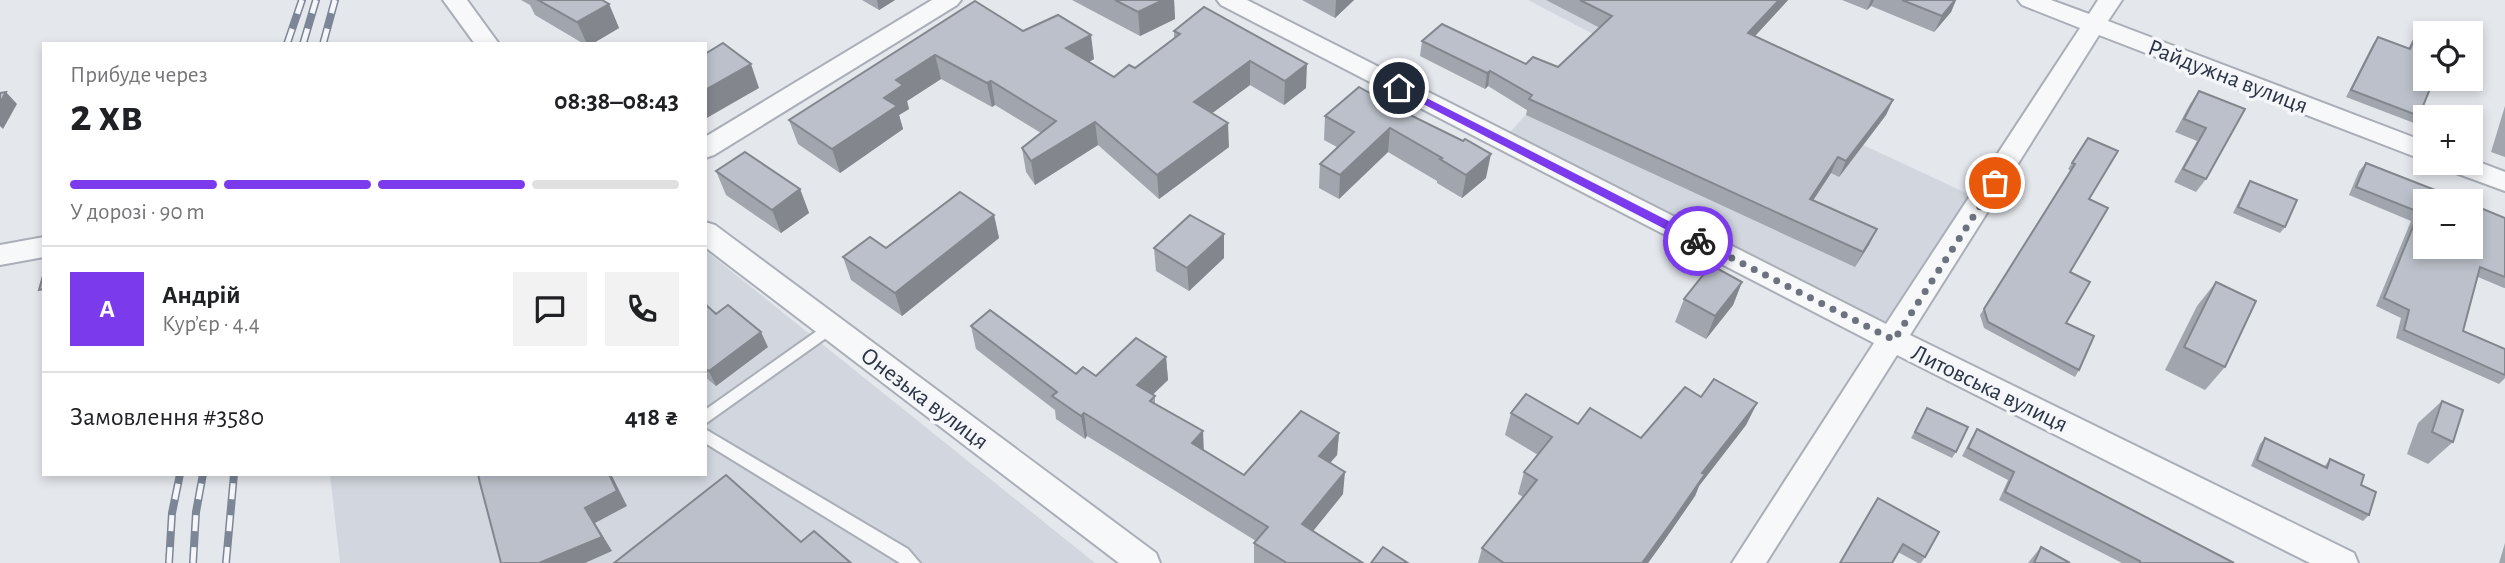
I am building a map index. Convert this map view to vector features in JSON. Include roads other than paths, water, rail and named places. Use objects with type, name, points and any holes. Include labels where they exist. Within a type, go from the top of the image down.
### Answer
[{"type":"street","points":[[455,0],[486,42]]},
{"type":"street","points":[[707,148],[949,0]]},
{"type":"street","name":"Литовська вулиця","points":[[1229,0],[1894,340],[2342,563]]},
{"type":"street","name":"Райдужна вулиця","points":[[2030,0],[2413,147]]},
{"type":"street","points":[[1748,563],[1894,340],[2110,0]]},
{"type":"street","points":[[2483,174],[2505,183]]},
{"type":"street","name":"Онезька вулиця","points":[[707,234],[1144,563]]},
{"type":"street","points":[[0,255],[42,247]]},
{"type":"lane","points":[[707,417],[831,327]]},
{"type":"lane","points":[[707,436],[902,554],[912,563]]},
{"type":"railway","points":[[288,42],[302,0]]},
{"type":"railway","points":[[304,42],[316,0]]},
{"type":"railway","points":[[324,42],[335,0]]},
{"type":"railway","points":[[169,563],[172,513],[180,476]]},
{"type":"railway","points":[[193,563],[196,512],[203,476]]},
{"type":"railway","points":[[226,563],[234,476]]}]
